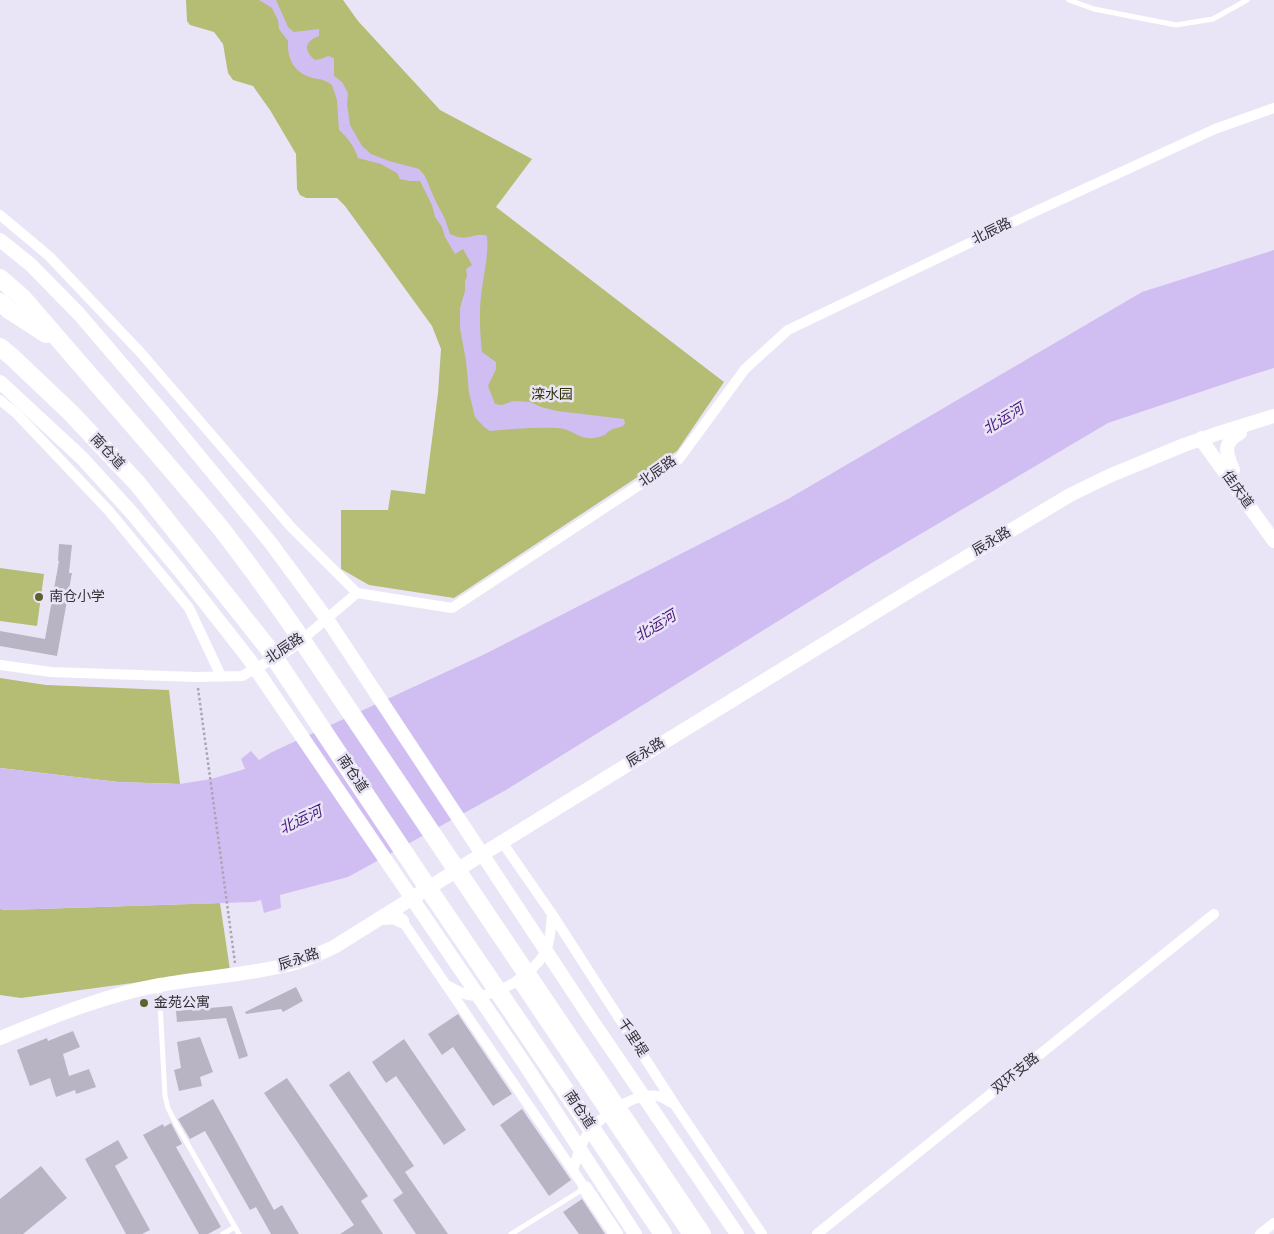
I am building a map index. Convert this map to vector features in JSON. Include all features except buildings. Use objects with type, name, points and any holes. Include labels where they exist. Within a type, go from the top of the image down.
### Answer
[{"type":"highway","points":[[0,278],[23,298],[164,461],[220,528],[256,575],[291,624],[702,1234]]},
{"type":"highway","points":[[0,302],[63,346]]},
{"type":"highway","name":"南仓道","points":[[0,347],[71,414],[136,483],[268,648],[663,1234]]},
{"type":"street","name":"北辰路","points":[[0,665],[51,672],[196,677],[242,676],[291,649],[357,593],[452,608],[679,459],[744,369],[788,330],[1026,216],[1215,129],[1274,108]]},
{"type":"street","points":[[0,215],[49,256],[141,353],[290,527],[357,593]]},
{"type":"street","points":[[0,240],[31,265],[79,314],[270,542],[329,622],[591,1020],[737,1234]]},
{"type":"street","points":[[0,382],[82,458],[180,571],[249,659],[524,1063],[635,1234]]},
{"type":"street","points":[[0,400],[17,414],[109,511],[189,608],[221,676]]},
{"type":"street","name":"辰永路","points":[[0,1043],[87,1008],[159,987],[274,971],[305,964],[321,958],[394,915],[503,843],[782,676],[917,592],[1068,504],[1115,481],[1274,416]]},
{"type":"street","name":"辰永路","points":[[1239,430],[1274,422]]},
{"type":"street","points":[[1231,474],[1227,452],[1228,445],[1239,430]]},
{"type":"street","name":"佳庆道","points":[[1211,441],[1274,541]]},
{"type":"street","name":"佳庆道","points":[[1231,474],[1274,527]]},
{"type":"street","name":"千里堤","points":[[503,843],[552,914],[675,1105],[762,1234]]},
{"type":"street","points":[[444,983],[469,995],[495,992],[517,981],[540,961],[547,948],[552,914]]},
{"type":"street","name":"双环支路","points":[[817,1234],[1214,914]]},
{"type":"street","points":[[394,915],[444,983],[616,1234]]},
{"type":"street","name":"辰永路","points":[[0,1038],[86,1005],[126,993],[276,968],[312,958],[394,915]]},
{"type":"street","points":[[517,981],[687,1234]]},
{"type":"street","points":[[573,1170],[577,1156],[590,1131],[602,1118],[616,1108],[644,1097],[657,1096],[675,1105]]},
{"type":"street","points":[[1260,1234],[1274,1223]]},
{"type":"lane","points":[[1069,0],[1094,9],[1176,25],[1213,20],[1247,0]]},
{"type":"lane","points":[[159,987],[165,1096],[168,1108],[239,1234]]},
{"type":"lane","points":[[511,1234],[585,1188]]},
{"type":"lane","points":[[223,1234],[235,1227]]},
{"type":"path","points":[[196,677],[236,974]]},
{"type":"green space","name":"滦水园","points":[[186,0],[343,0],[358,21],[440,110],[532,159],[496,207],[724,382],[677,451],[454,598],[369,585],[341,569],[341,510],[388,510],[391,490],[425,494],[438,393],[441,349],[432,326],[345,206],[337,198],[306,198],[300,195],[297,189],[296,154],[270,110],[253,86],[233,80],[228,73],[223,44],[214,32],[190,25],[187,21]]},
{"type":"green space","points":[[0,568],[44,574],[37,626],[0,621]]},
{"type":"green space","points":[[0,678],[46,685],[169,690],[180,784],[118,782],[0,768]]},
{"type":"green space","points":[[220,903],[230,970],[21,998],[0,995],[0,909]]},
{"type":"water","points":[[259,0],[276,0],[288,27],[294,32],[319,29],[319,36],[308,43],[307,49],[315,60],[328,56],[334,58],[334,76],[342,82],[348,93],[347,104],[350,125],[362,146],[371,154],[419,169],[425,176],[450,234],[462,238],[479,235],[487,236],[487,259],[480,303],[480,331],[482,352],[496,362],[496,369],[488,386],[495,404],[502,405],[513,401],[530,402],[557,411],[624,419],[625,424],[603,435],[588,438],[557,428],[490,431],[475,417],[469,393],[460,328],[460,308],[465,291],[466,269],[472,265],[463,249],[455,254],[435,217],[432,205],[420,181],[400,179],[397,173],[381,164],[358,158],[350,142],[339,130],[337,100],[332,85],[306,76],[296,69],[290,59],[288,41],[279,29],[278,20],[272,8]]},
{"type":"water","name":"北运河","points":[[1274,250],[1274,368],[1108,423],[870,564],[506,790],[348,877],[280,895],[281,908],[264,913],[261,900],[254,902],[0,909],[0,768],[118,782],[180,784],[211,779],[245,769],[241,759],[251,751],[259,760],[272,752],[485,654],[788,499],[1142,292]]},
{"type":"place","name":"南仓小学","points":[[39,597]]},
{"type":"place","name":"金苑公寓","points":[[144,1003]]}]
